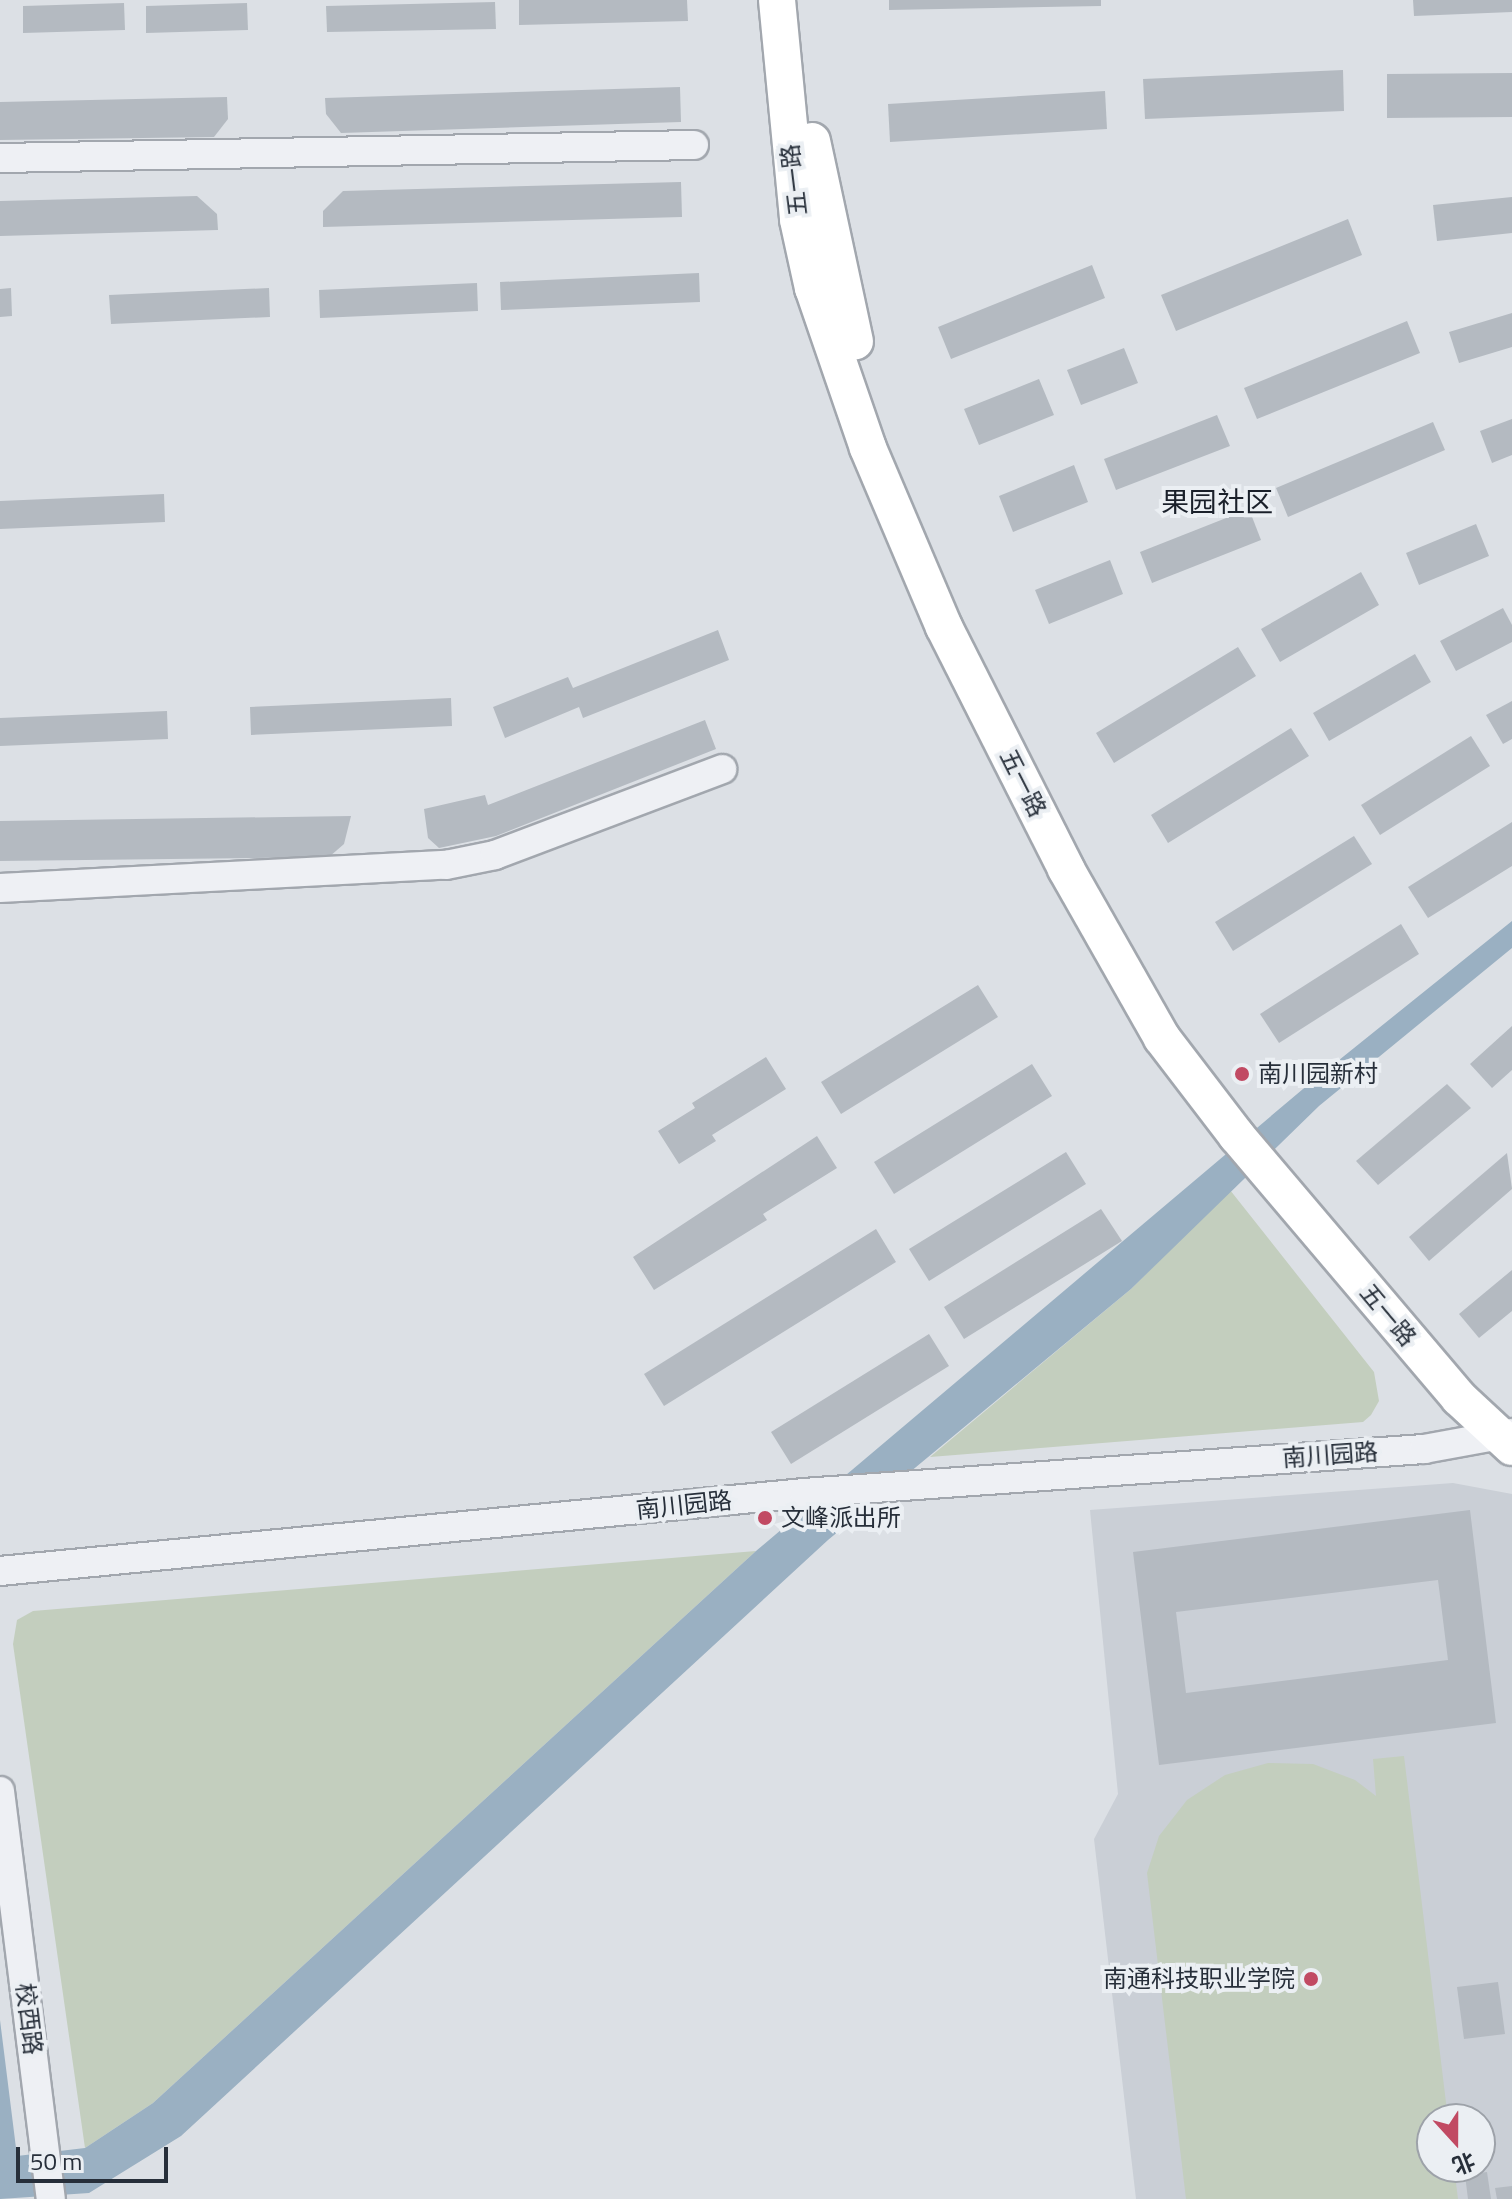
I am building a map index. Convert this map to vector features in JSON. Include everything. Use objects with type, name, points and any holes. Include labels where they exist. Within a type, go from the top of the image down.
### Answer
[{"type":"main road","name":"五一路","points":[[777,0],[798,220],[813,288],[868,448],[944,627],[1066,869],[1162,1038],[1246,1128],[1508,1435]]},
{"type":"main road","name":"五一路","points":[[802,0],[812,150],[833,256],[890,452],[1022,741],[1176,1020],[1246,1128]]},
{"type":"street","points":[[0,158],[694,145]]},
{"type":"street","points":[[0,888],[446,865],[495,855],[722,769]]},
{"type":"street","name":"南川园路","points":[[0,1571],[804,1493],[1424,1449],[1508,1435]]},
{"type":"street","name":"校西路","points":[[0,1791],[51,2199]]},
{"type":"shaded area","name":"南通科技职业学院","points":[[1453,1483],[1512,1494],[1512,2199],[1136,2199],[1094,1839],[1118,1794],[1090,1510]]},
{"type":"green space","points":[[1230,1190],[1374,1372],[1379,1401],[1371,1415],[1363,1422],[930,1457],[1131,1289]]},
{"type":"green space","points":[[756,1551],[153,2103],[85,2148],[13,1644],[17,1620],[33,1611]]},
{"type":"green space","points":[[1404,1756],[1446,2103],[1416,2103],[1416,2183],[1456,2183],[1458,2199],[1186,2199],[1147,1873],[1159,1836],[1187,1800],[1225,1775],[1268,1763],[1313,1764],[1355,1780],[1376,1796],[1373,1759]]},
{"type":"water","points":[[1512,921],[1512,948],[1319,1106],[1131,1289],[828,1540],[181,2136],[89,2193],[0,2199],[0,2020],[17,2156],[85,2148],[153,2103],[756,1551],[1303,1089]]},
{"type":"building","points":[[519,0],[687,0],[688,21],[519,25]]},
{"type":"building","points":[[889,0],[1101,0],[1101,6],[889,10]]},
{"type":"building","points":[[1413,0],[1512,0],[1512,12],[1414,16]]},
{"type":"building","points":[[495,2],[496,29],[327,32],[326,6]]},
{"type":"building","points":[[124,3],[125,30],[23,33],[23,6]]},
{"type":"building","points":[[247,3],[248,30],[146,33],[146,6]]},
{"type":"building","points":[[1343,70],[1344,111],[1145,119],[1143,79]]},
{"type":"building","points":[[1512,73],[1512,117],[1387,118],[1387,74]]},
{"type":"building","points":[[680,87],[681,122],[341,133],[326,114],[325,98]]},
{"type":"building","points":[[1105,91],[1107,129],[890,142],[888,104]]},
{"type":"building","points":[[227,97],[228,119],[214,137],[0,140],[0,102]]},
{"type":"building","points":[[681,182],[682,217],[323,227],[323,211],[343,191]]},
{"type":"building","points":[[197,196],[217,214],[218,230],[0,236],[0,201]]},
{"type":"building","points":[[1512,197],[1512,233],[1437,241],[1433,205]]},
{"type":"building","points":[[1348,219],[1362,255],[1176,331],[1161,295]]},
{"type":"building","points":[[1092,265],[1105,298],[951,359],[938,327]]},
{"type":"building","points":[[699,273],[700,302],[501,310],[500,282]]},
{"type":"building","points":[[477,283],[478,311],[320,318],[319,290]]},
{"type":"building","points":[[11,288],[12,316],[0,317],[0,289]]},
{"type":"building","points":[[269,288],[270,317],[111,324],[109,295]]},
{"type":"building","points":[[1512,313],[1512,347],[1459,363],[1449,332]]},
{"type":"building","points":[[1407,321],[1420,353],[1257,419],[1244,388]]},
{"type":"building","points":[[1124,348],[1138,383],[1081,405],[1067,370]]},
{"type":"building","points":[[1039,379],[1054,415],[979,445],[964,409]]},
{"type":"building","points":[[1217,415],[1230,446],[1116,490],[1104,459]]},
{"type":"building","points":[[1512,419],[1512,455],[1492,463],[1480,431]]},
{"type":"building","points":[[1433,422],[1445,450],[1288,517],[1276,488]]},
{"type":"building","points":[[1074,465],[1088,502],[1013,532],[999,496]]},
{"type":"building","points":[[164,494],[165,522],[0,529],[0,501]]},
{"type":"building","points":[[1249,509],[1261,540],[1152,583],[1140,552]]},
{"type":"building","points":[[1476,524],[1489,556],[1419,585],[1406,553]]},
{"type":"building","points":[[1110,560],[1123,594],[1049,624],[1035,590]]},
{"type":"building","points":[[1361,572],[1379,605],[1280,662],[1261,629]]},
{"type":"building","points":[[1503,608],[1512,625],[1512,642],[1456,671],[1440,641]]},
{"type":"building","points":[[718,630],[729,660],[583,718],[579,707],[505,738],[493,707],[568,677],[573,688]]},
{"type":"building","points":[[1238,647],[1256,676],[1114,763],[1096,733]]},
{"type":"building","points":[[1415,654],[1431,682],[1329,741],[1313,713]]},
{"type":"building","points":[[451,698],[452,726],[251,735],[250,707]]},
{"type":"building","points":[[1512,701],[1512,739],[1503,744],[1486,715]]},
{"type":"building","points":[[167,711],[168,739],[0,746],[0,718]]},
{"type":"building","points":[[705,720],[716,749],[496,836],[439,848],[428,838],[424,809],[485,795],[488,805]]},
{"type":"building","points":[[1291,728],[1309,756],[1168,843],[1151,815]]},
{"type":"building","points":[[1471,736],[1490,766],[1380,835],[1361,805]]},
{"type":"building","points":[[351,816],[344,844],[329,857],[0,861],[0,821]]},
{"type":"building","points":[[1512,822],[1512,866],[1428,918],[1408,887]]},
{"type":"building","points":[[1354,836],[1372,864],[1233,951],[1215,922]]},
{"type":"building","points":[[1401,924],[1419,954],[1279,1043],[1260,1014]]},
{"type":"building","points":[[978,985],[998,1017],[841,1114],[821,1082]]},
{"type":"building","points":[[1512,1026],[1512,1070],[1492,1088],[1470,1064]]},
{"type":"building","points":[[766,1057],[786,1089],[712,1135],[716,1141],[679,1164],[658,1131],[695,1108],[692,1103]]},
{"type":"building","points":[[1032,1064],[1052,1096],[894,1194],[874,1162]]},
{"type":"building","points":[[1447,1084],[1471,1108],[1378,1185],[1356,1161]]},
{"type":"building","points":[[817,1136],[837,1168],[763,1214],[767,1220],[654,1290],[633,1257]]},
{"type":"building","points":[[1066,1152],[1086,1184],[929,1281],[909,1249]]},
{"type":"building","points":[[1507,1153],[1512,1189],[1429,1261],[1409,1237]]},
{"type":"building","points":[[1101,1209],[1122,1241],[964,1339],[944,1307]]},
{"type":"building","points":[[876,1229],[896,1262],[664,1406],[644,1374]]},
{"type":"building","points":[[1512,1270],[1512,1311],[1479,1338],[1459,1314]]},
{"type":"building","points":[[929,1334],[949,1366],[791,1464],[771,1432]]},
{"type":"building","points":[[1470,1510],[1496,1723],[1159,1765],[1133,1552]],"holes":[[[1438,1580],[1448,1660],[1186,1693],[1176,1612]]]},
{"type":"building","points":[[1498,1982],[1505,2034],[1464,2039],[1457,1987]]},
{"type":"building","points":[[1466,2183],[1489,2183],[1491,2199],[1468,2199]]},
{"type":"building","points":[[1512,2186],[1512,2199],[1497,2199],[1495,2188]]},
{"type":"place","name":"南川园新村","points":[[1242,1074]]},
{"type":"place","name":"文峰派出所","points":[[765,1518]]},
{"type":"place","name":"南通科技职业学院","points":[[1311,1979]]},
{"type":"district","name":"果园社区","points":[[1217,502]]}]
